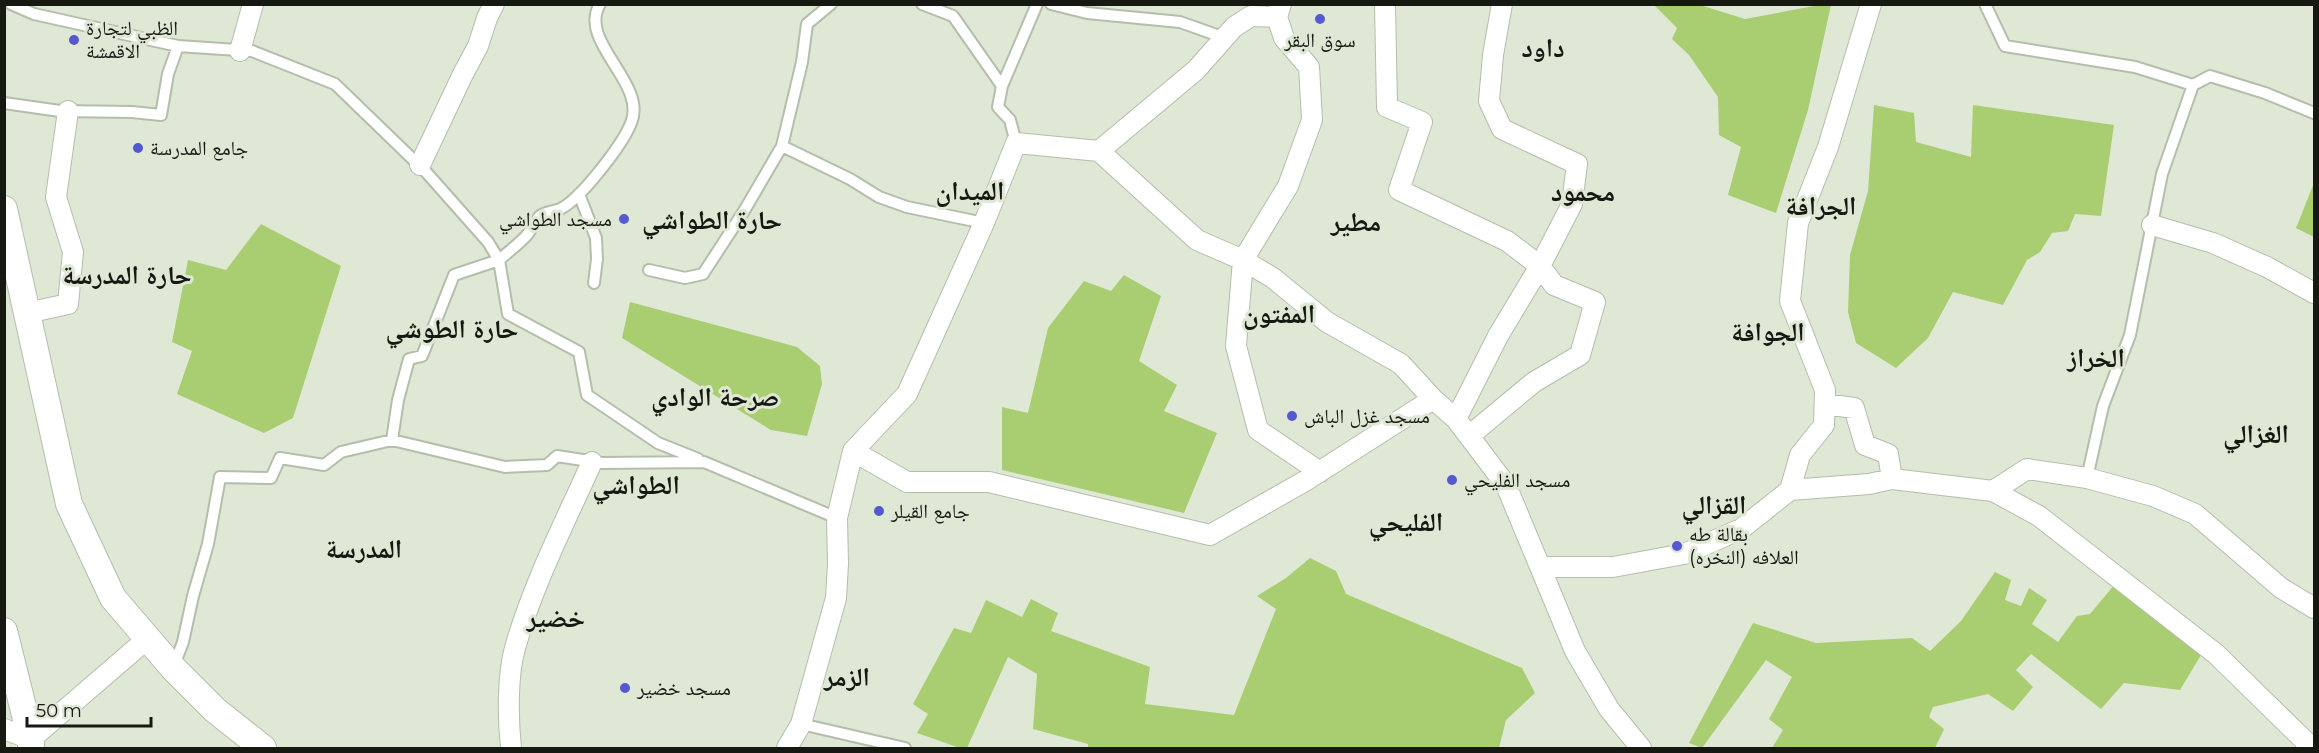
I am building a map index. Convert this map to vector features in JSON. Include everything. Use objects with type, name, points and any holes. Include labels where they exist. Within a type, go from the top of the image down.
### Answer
[{"type":"street","points":[[240,51],[253,4]]},
{"type":"street","points":[[420,165],[478,46],[494,4]]},
{"type":"street","points":[[1385,4],[1387,107],[1422,122],[1399,190],[1506,241],[1540,266],[1554,285],[1595,302],[1580,355],[1534,382],[1469,436]]},
{"type":"street","points":[[1456,419],[1498,336],[1540,266],[1572,204],[1577,164],[1503,129],[1490,101],[1493,55],[1502,4]]},
{"type":"street","points":[[1790,490],[1800,455],[1824,425],[1825,404],[1825,390],[1790,301],[1798,223],[1828,147],[1871,4]]},
{"type":"street","points":[[1099,151],[1196,70],[1234,27],[1251,16],[1279,11],[1284,38],[1309,67],[1312,120],[1288,186],[1243,260],[1236,346],[1258,430],[1320,472]]},
{"type":"street","points":[[27,314],[68,304],[73,252],[56,197],[68,111]]},
{"type":"street","points":[[787,748],[801,724],[836,598],[837,518],[853,451],[908,394],[984,223],[1016,143],[1099,151],[1197,240],[1243,260],[1273,278],[1327,321],[1401,364],[1433,399],[1456,419],[1506,485],[1575,651],[1609,709],[1641,748]]},
{"type":"street","points":[[4,209],[69,504],[113,598],[173,668],[216,710],[263,748]]},
{"type":"street","points":[[2152,225],[2212,243],[2267,267],[2314,293]]},
{"type":"street","points":[[853,451],[907,482],[989,482],[1210,535],[1320,472],[1433,399]]},
{"type":"street","points":[[1825,404],[1854,408],[1865,445],[1888,454],[1892,479]]},
{"type":"street","points":[[511,748],[508,718],[514,650],[539,583],[592,462]]},
{"type":"street","points":[[1993,490],[2027,469],[2087,478],[2153,496],[2195,514],[2282,588],[2314,608]]},
{"type":"street","points":[[1541,567],[1613,567],[1684,554],[1741,529],[1790,490],[1869,484],[1892,479],[1993,490],[2039,516],[2207,647],[2309,741]]},
{"type":"street","points":[[4,631],[31,744]]},
{"type":"street","points":[[31,744],[147,639]]},
{"type":"street","points":[[4,729],[31,744]]},
{"type":"lane","points":[[11,4],[34,14],[178,46],[252,51],[335,84],[420,165],[488,242],[499,260],[508,314],[579,352],[587,395],[658,443],[837,518]]},
{"type":"lane","points":[[392,440],[398,400],[409,359],[422,356],[454,275],[499,260],[527,235],[541,215],[561,208],[579,194],[613,153],[632,122],[634,101],[597,35],[597,10],[600,4]]},
{"type":"lane","points":[[650,270],[685,278],[703,274],[744,211],[782,146],[802,62],[807,24],[831,4]]},
{"type":"lane","points":[[922,4],[953,16],[1002,86]]},
{"type":"lane","points":[[1016,143],[1010,120],[998,108],[1002,86],[1037,4]]},
{"type":"lane","points":[[1051,4],[1087,13],[1180,22],[1225,38]]},
{"type":"lane","points":[[1985,4],[2005,46],[2135,66],[2193,85]]},
{"type":"lane","points":[[4,103],[68,111],[161,115],[168,74],[178,46]]},
{"type":"lane","points":[[2087,478],[2103,406],[2130,335],[2162,174],[2193,85],[2210,76],[2265,93],[2314,113]]},
{"type":"lane","points":[[782,146],[850,179],[879,197],[907,207],[984,223]]},
{"type":"lane","points":[[579,194],[596,238],[597,259],[594,283]]},
{"type":"lane","points":[[173,668],[183,642],[208,544],[220,477],[271,478],[280,458],[324,465],[341,452],[392,440],[505,467],[547,465],[557,456],[602,463],[704,462]]},
{"type":"lane","points":[[801,724],[905,748]]},
{"type":"green space","points":[[1653,4],[1700,5],[1745,19],[1819,5],[1831,5],[1808,110],[1776,213],[1728,195],[1741,147],[1719,135],[1718,97],[1689,55],[1672,39],[1677,28]]},
{"type":"green space","points":[[1874,105],[1914,113],[1916,142],[1971,157],[1973,105],[2114,125],[2101,216],[2075,214],[2068,231],[2052,233],[2040,252],[2027,260],[2003,305],[1953,292],[1928,338],[1896,368],[1856,343],[1848,312],[1850,255],[1868,191]]},
{"type":"green space","points":[[2314,183],[2314,237],[2296,228]]},
{"type":"green space","points":[[261,224],[341,266],[293,418],[264,433],[177,394],[192,351],[172,342],[188,260],[226,270]]},
{"type":"green space","points":[[1124,275],[1161,296],[1139,361],[1177,385],[1164,411],[1217,433],[1184,513],[1002,470],[1002,407],[1028,413],[1048,328],[1084,281],[1111,291]]},
{"type":"green space","points":[[630,302],[797,347],[820,366],[822,384],[807,436],[771,430],[622,338]]},
{"type":"green space","points":[[1310,558],[1336,571],[1346,594],[1522,668],[1535,693],[1506,720],[1499,748],[1088,748],[1088,744],[1033,729],[1037,674],[1008,657],[967,748],[960,748],[917,733],[928,714],[913,704],[954,628],[971,633],[986,600],[1022,617],[1031,599],[1058,613],[1051,631],[1150,667],[1145,704],[1234,715],[1276,609],[1257,596],[1286,578]]},
{"type":"green space","points":[[1995,572],[2011,580],[2005,600],[2021,606],[2029,588],[2047,600],[2032,624],[2058,642],[2077,616],[2090,614],[2120,578],[2204,650],[2180,690],[2124,683],[2101,709],[2031,654],[2016,670],[2033,687],[2013,711],[1988,694],[1933,707],[1929,717],[1944,729],[1935,748],[1772,748],[1783,730],[1769,719],[1792,677],[1766,660],[1702,748],[1689,743],[1753,623],[1816,643],[1912,638],[1930,651],[1961,621]]},
{"type":"place","name":"سوق البقر","points":[[1320,19]]},
{"type":"place","name":"الظبي لتجارة الاقمشة","points":[[74,40]]},
{"type":"place","name":"جامع المدرسة","points":[[138,148]]},
{"type":"place","name":"مسجد الطواشي","points":[[624,219]]},
{"type":"place","name":"مسجد غزل الباش","points":[[1292,416]]},
{"type":"place","name":"مسجد الفليحي","points":[[1452,480]]},
{"type":"place","name":"جامع القيلر","points":[[879,511]]},
{"type":"place","name":"بقالة طه العلافه (النخره)","points":[[1677,546]]},
{"type":"place","name":"مسجد خضير","points":[[625,688]]},
{"type":"district","name":"داود","points":[[1543,48]]},
{"type":"district","name":"الميدان","points":[[970,191]]},
{"type":"district","name":"محمود","points":[[1583,192]]},
{"type":"district","name":"الجرافة","points":[[1821,206]]},
{"type":"district","name":"حارة الطواشي","points":[[712,220]]},
{"type":"district","name":"مطير","points":[[1356,222]]},
{"type":"district","name":"حارة المدرسة","points":[[127,275]]},
{"type":"district","name":"المفتون","points":[[1279,314]]},
{"type":"district","name":"حارة الطوشي","points":[[452,329]]},
{"type":"district","name":"الجوافة","points":[[1768,332]]},
{"type":"district","name":"الخراز","points":[[2096,358]]},
{"type":"district","name":"صرحة الوادي","points":[[715,397]]},
{"type":"district","name":"الغزالي","points":[[2256,434]]},
{"type":"district","name":"الطواشي","points":[[636,485]]},
{"type":"district","name":"القزالي","points":[[1714,505]]},
{"type":"district","name":"الفليحي","points":[[1406,522]]},
{"type":"district","name":"المدرسة","points":[[364,549]]},
{"type":"district","name":"خضير","points":[[556,618]]},
{"type":"district","name":"الزمر","points":[[847,677]]}]
